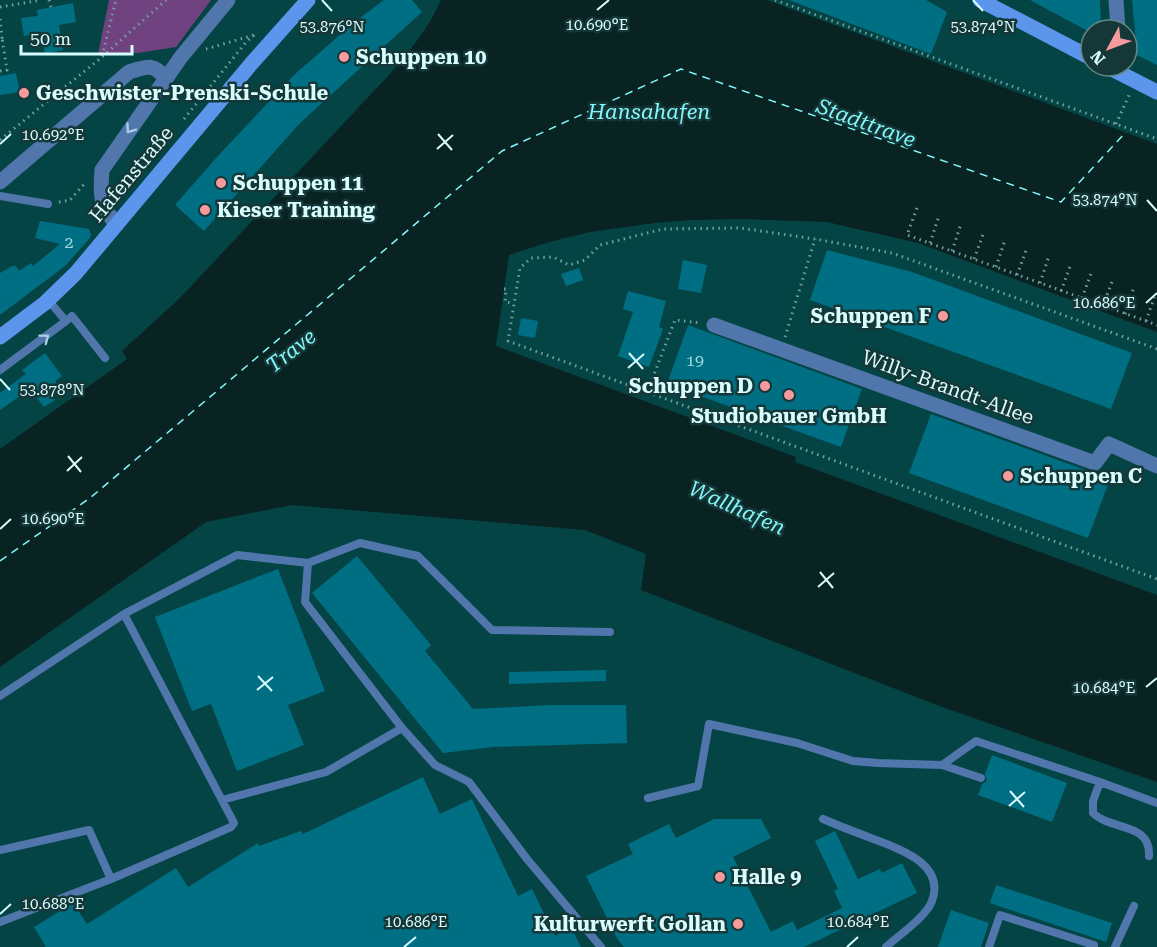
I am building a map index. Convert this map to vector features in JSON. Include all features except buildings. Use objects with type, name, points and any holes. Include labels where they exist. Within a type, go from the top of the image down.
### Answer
[{"type":"main road","name":"Hafenstraße","points":[[0,337],[48,300],[76,273],[308,0]]},
{"type":"main road","points":[[980,0],[1079,52]]},
{"type":"main road","points":[[1130,78],[1157,92]]},
{"type":"street","points":[[117,224],[103,208],[100,192],[102,170],[181,57],[228,0]]},
{"type":"street","points":[[1116,0],[1117,18]]},
{"type":"street","points":[[0,182],[129,72],[144,67],[153,67],[160,71],[166,79]]},
{"type":"street","name":"Willy-Brandt-Allee","points":[[714,325],[1095,463],[1109,444],[1157,466]]},
{"type":"lane","points":[[0,196],[48,204]]},
{"type":"lane","points":[[48,300],[66,321]]},
{"type":"lane","points":[[0,370],[72,316],[105,358]]},
{"type":"lane","points":[[0,696],[124,614],[237,555],[308,563],[360,543],[418,556],[492,630],[610,632]]},
{"type":"lane","points":[[308,563],[305,602],[402,728],[435,765],[469,782],[527,860],[601,947]]},
{"type":"lane","points":[[0,922],[111,879],[231,827],[234,823],[124,614]]},
{"type":"lane","points":[[648,798],[698,786],[709,724],[797,743],[853,761],[942,765],[981,778]]},
{"type":"lane","points":[[222,800],[327,772],[402,728]]},
{"type":"lane","points":[[942,765],[976,741],[1157,803]]},
{"type":"lane","points":[[1100,782],[1093,801],[1093,813],[1099,819],[1145,837],[1150,845],[1149,856]]},
{"type":"lane","points":[[823,819],[912,855],[930,872],[934,883],[932,902],[922,915],[886,947]]},
{"type":"lane","points":[[0,850],[89,830],[111,879]]},
{"type":"lane","points":[[1115,947],[1134,906]]},
{"type":"lane","points":[[989,947],[1000,915],[1095,945],[1094,947]]},
{"type":"path","points":[[0,7],[41,0]]},
{"type":"path","points":[[49,0],[51,7]]},
{"type":"path","points":[[102,57],[116,0]]},
{"type":"path","points":[[0,140],[102,57],[166,0]]},
{"type":"path","points":[[776,0],[1157,139]]},
{"type":"path","points":[[0,19],[7,70],[0,72]]},
{"type":"path","points":[[181,57],[287,24]]},
{"type":"path","points":[[1116,124],[1135,81]]},
{"type":"path","points":[[48,204],[70,200],[90,178]]},
{"type":"path","points":[[917,208],[907,235],[1157,325]]},
{"type":"path","points":[[930,243],[939,216]]},
{"type":"path","points":[[952,251],[961,224]]},
{"type":"path","points":[[974,259],[984,232]]},
{"type":"path","points":[[782,349],[815,239]]},
{"type":"path","points":[[996,267],[1005,240]]},
{"type":"path","points":[[1017,275],[1027,248]]},
{"type":"path","points":[[1040,283],[1049,256]]},
{"type":"path","points":[[1061,291],[1071,264]]},
{"type":"path","points":[[1082,298],[1092,271]]},
{"type":"path","points":[[1103,306],[1113,279]]},
{"type":"path","points":[[1125,314],[1134,287]]},
{"type":"path","points":[[504,289],[506,289],[505,302],[513,303]]},
{"type":"path","points":[[1146,321],[1155,295]]},
{"type":"path","points":[[648,391],[675,320],[714,325]]},
{"type":"shaded area","points":[[109,0],[211,0],[176,47],[138,53],[98,54]]},
{"type":"water","points":[[441,0],[767,0],[1157,144],[1157,332],[918,243],[827,222],[690,220],[590,232],[509,255],[496,346],[796,457],[795,462],[1157,595],[1157,782],[942,707],[641,590],[646,554],[585,530],[292,505],[206,522],[0,667],[0,449],[127,359],[122,351],[180,298],[388,76],[424,30]]},
{"type":"ferry route","points":[[0,561],[90,498],[502,151],[681,69],[1061,202],[1126,132]]},
{"type":"place","name":"Schuppen 10","points":[[344,57]]},
{"type":"place","name":"Geschwister-Prenski-Schule","points":[[24,93]]},
{"type":"place","name":"Schuppen 11","points":[[221,183]]},
{"type":"place","name":"Kieser Training","points":[[205,210]]},
{"type":"place","name":"Schuppen F","points":[[943,316]]},
{"type":"place","name":"Schuppen D","points":[[765,386]]},
{"type":"place","name":"Studiobauer GmbH","points":[[789,395]]},
{"type":"place","name":"Schuppen C","points":[[1008,476]]},
{"type":"place","name":"Halle 9","points":[[720,877]]},
{"type":"place","name":"Kulturwerft Gollan","points":[[738,924]]},
{"type":"water label","name":"Hansahafen","points":[[649,112]]},
{"type":"water label","name":"Stadttrave","points":[[866,123]]},
{"type":"water label","name":"Trave","points":[[291,351]]},
{"type":"water label","name":"Wallhafen","points":[[737,508]]}]
